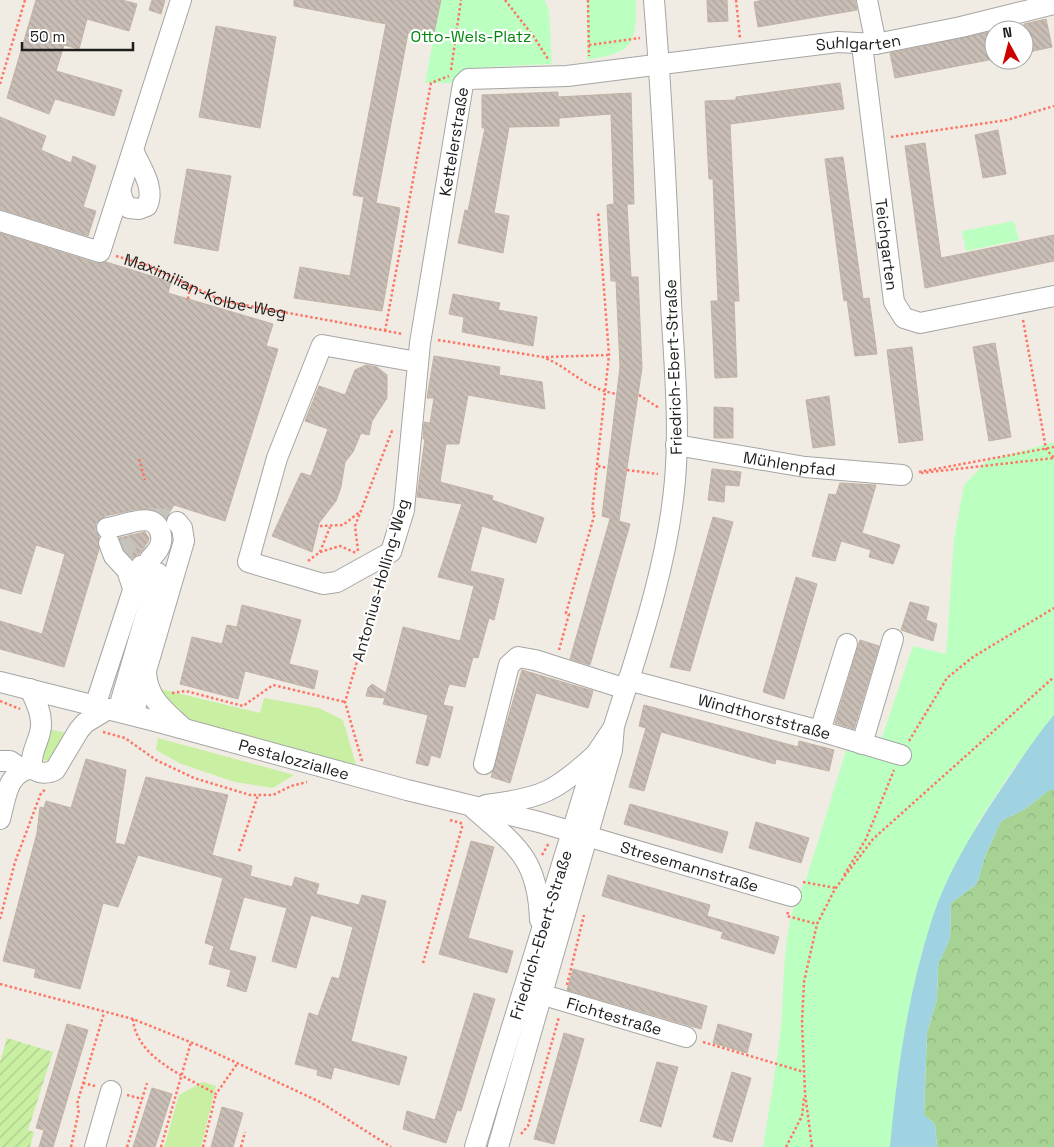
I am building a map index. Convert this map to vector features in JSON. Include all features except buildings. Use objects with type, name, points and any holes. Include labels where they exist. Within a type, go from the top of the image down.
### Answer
[{"type":"street","points":[[0,221],[100,252],[181,0]]},
{"type":"street","name":"Friedrich-Ebert-Straße","points":[[498,1147],[532,992],[540,930],[612,750],[614,726],[660,567],[670,519],[675,476],[676,408],[654,0]]},
{"type":"street","name":"Teichgarten","points":[[868,0],[875,139],[894,302],[904,318],[920,323],[1054,296]]},
{"type":"street","name":"Suhlgarten","points":[[659,66],[838,42],[869,44],[971,25],[1054,4]]},
{"type":"street","name":"Kettelerstraße","points":[[420,337],[463,84],[468,79],[482,77],[559,76],[659,66]]},
{"type":"street","points":[[120,190],[123,201],[129,208],[139,209],[147,206],[151,198],[150,189],[133,150]]},
{"type":"street","name":"Antonius-Holling-Weg","points":[[391,552],[404,510],[420,337]]},
{"type":"street","points":[[391,552],[337,582],[323,584],[248,562],[278,458],[322,345],[417,362]]},
{"type":"street","name":"Mühlenpfad","points":[[676,445],[805,467],[902,475]]},
{"type":"street","points":[[113,710],[133,588],[127,570],[114,556],[108,535],[137,520],[154,523],[161,536],[161,544],[150,566],[133,588]]},
{"type":"street","points":[[177,522],[182,528],[184,542],[146,671],[148,689],[153,699],[183,729]]},
{"type":"street","points":[[113,710],[150,566]]},
{"type":"street","points":[[862,744],[893,639]]},
{"type":"street","points":[[820,731],[848,644]]},
{"type":"street","name":"Windthorststraße","points":[[484,764],[510,665],[518,657],[820,731],[901,755]]},
{"type":"street","points":[[0,761],[10,761],[39,773],[49,773],[55,770],[85,723],[113,710],[146,671]]},
{"type":"street","name":"Pestalozziallee","points":[[0,682],[183,729],[468,819],[580,834]]},
{"type":"street","points":[[0,818],[12,779],[28,768],[40,734],[41,718],[30,690]]},
{"type":"street","name":"Friedrich-Ebert-Straße","points":[[474,1147],[532,992],[580,834],[596,754],[614,726]]},
{"type":"street","points":[[468,819],[538,796],[555,788],[596,754]]},
{"type":"street","points":[[468,819],[512,842],[530,865],[539,894],[540,930]]},
{"type":"street","name":"Stresemannstraße","points":[[580,834],[791,896]]},
{"type":"street","name":"Fichtestraße","points":[[532,992],[686,1037]]},
{"type":"street","points":[[95,1147],[111,1091]]},
{"type":"path","points":[[0,84],[25,0]]},
{"type":"path","name":"Maximilian-Kolbe-Weg","points":[[100,252],[147,265],[223,301],[385,331],[431,82],[450,75],[461,0]]},
{"type":"path","points":[[505,0],[534,37],[559,76]]},
{"type":"path","points":[[588,0],[590,73]]},
{"type":"path","points":[[736,0],[742,55]]},
{"type":"path","points":[[589,44],[657,36]]},
{"type":"path","points":[[875,139],[1008,120],[1054,106]]},
{"type":"path","points":[[554,666],[569,614],[566,613],[595,513],[592,512],[609,355],[598,211]]},
{"type":"path","points":[[188,299],[190,286]]},
{"type":"path","points":[[1020,304],[1046,449],[1054,458]]},
{"type":"path","points":[[420,337],[543,358],[556,363],[584,384],[616,394]]},
{"type":"path","points":[[543,358],[609,355]]},
{"type":"path","points":[[639,395],[660,409],[676,408]]},
{"type":"path","points":[[299,577],[305,564],[320,552],[340,546],[350,548],[360,555],[355,541],[355,526],[392,431],[411,433]]},
{"type":"path","points":[[902,475],[1054,447]]},
{"type":"path","points":[[902,475],[1054,458]]},
{"type":"path","points":[[140,459],[145,480]]},
{"type":"path","points":[[598,466],[607,468]]},
{"type":"path","points":[[627,470],[675,476]]},
{"type":"path","points":[[320,526],[343,525],[362,510]]},
{"type":"path","points":[[320,552],[330,526]]},
{"type":"path","name":"Antonius-Holling-Weg","points":[[345,702],[378,587],[391,552]]},
{"type":"path","points":[[367,566],[378,587]]},
{"type":"path","points":[[812,1147],[805,1093],[804,982],[817,924],[866,839],[901,755],[947,678],[974,658],[1054,608]]},
{"type":"path","points":[[835,890],[873,839],[1054,677]]},
{"type":"path","points":[[153,699],[159,695],[186,691],[243,706],[273,685],[345,702],[362,761]]},
{"type":"path","points":[[0,701],[41,718]]},
{"type":"path","points":[[79,730],[88,736],[100,731],[125,738],[156,760],[194,778],[232,791],[273,795],[305,781],[315,784]]},
{"type":"path","points":[[0,919],[25,833],[40,793],[48,788]]},
{"type":"path","points":[[240,851],[258,795]]},
{"type":"path","points":[[423,963],[468,819],[448,819]]},
{"type":"path","points":[[817,924],[788,916],[791,896],[801,882],[835,890]]},
{"type":"path","points":[[0,984],[104,1013],[133,1019],[191,1042],[320,1102],[390,1147]]},
{"type":"path","points":[[71,1147],[79,1110],[77,1104],[104,1013]]},
{"type":"path","points":[[133,1019],[134,1032],[144,1046],[182,1075],[216,1094]]},
{"type":"path","points":[[686,1037],[804,1072]]},
{"type":"path","points":[[161,1147],[191,1042]]},
{"type":"path","points":[[203,1147],[216,1094],[237,1064]]},
{"type":"path","points":[[128,1147],[147,1083]]},
{"type":"path","points":[[786,1147],[802,1116],[805,1093]]},
{"type":"path","points":[[241,1147],[245,1132]]},
{"type":"green space","name":"Otto-Wels-Platz","points":[[441,0],[545,0],[549,11],[552,64],[489,67],[461,73],[456,83],[425,83]]},
{"type":"green space","points":[[587,0],[636,0],[633,38],[623,50],[587,60]]},
{"type":"green space","points":[[1014,221],[1019,240],[966,251],[962,231]]},
{"type":"green space","points":[[1054,442],[1054,715],[1014,768],[979,821],[941,896],[921,955],[907,1019],[890,1147],[763,1147],[780,1037],[785,956],[791,916],[797,897],[806,880],[849,741],[878,749],[913,646],[946,654],[954,539],[964,485],[987,461]]},
{"type":"green space","points":[[156,688],[260,713],[264,698],[319,708],[343,720],[356,765],[154,712]]},
{"type":"green space","points":[[49,729],[70,734],[56,764],[39,758]]},
{"type":"green space","points":[[158,738],[294,775],[273,788],[235,782],[181,764],[156,750]]},
{"type":"green space","points":[[1049,790],[1054,790],[1054,1147],[937,1147],[935,1124],[924,1115],[927,1033],[937,999],[938,965],[950,938],[951,903],[977,884],[985,856],[1001,821],[1025,809]]},
{"type":"green space","points":[[7,1038],[53,1052],[28,1130],[34,1132],[30,1147],[0,1147],[0,1062]]},
{"type":"green space","points":[[203,1082],[216,1086],[201,1147],[164,1147],[179,1095]]},
{"type":"water","points":[[1054,715],[1054,790],[1049,790],[1025,809],[1001,821],[985,856],[977,884],[951,903],[950,938],[938,965],[937,999],[927,1033],[924,1115],[935,1124],[937,1147],[890,1147],[896,1089],[910,1003],[932,919],[944,887],[959,857],[995,798],[1023,756]]},
{"type":"tunnel","points":[[158,549],[155,553],[145,558],[129,555],[121,543],[120,533],[125,526],[143,519],[167,519],[177,522]]}]
